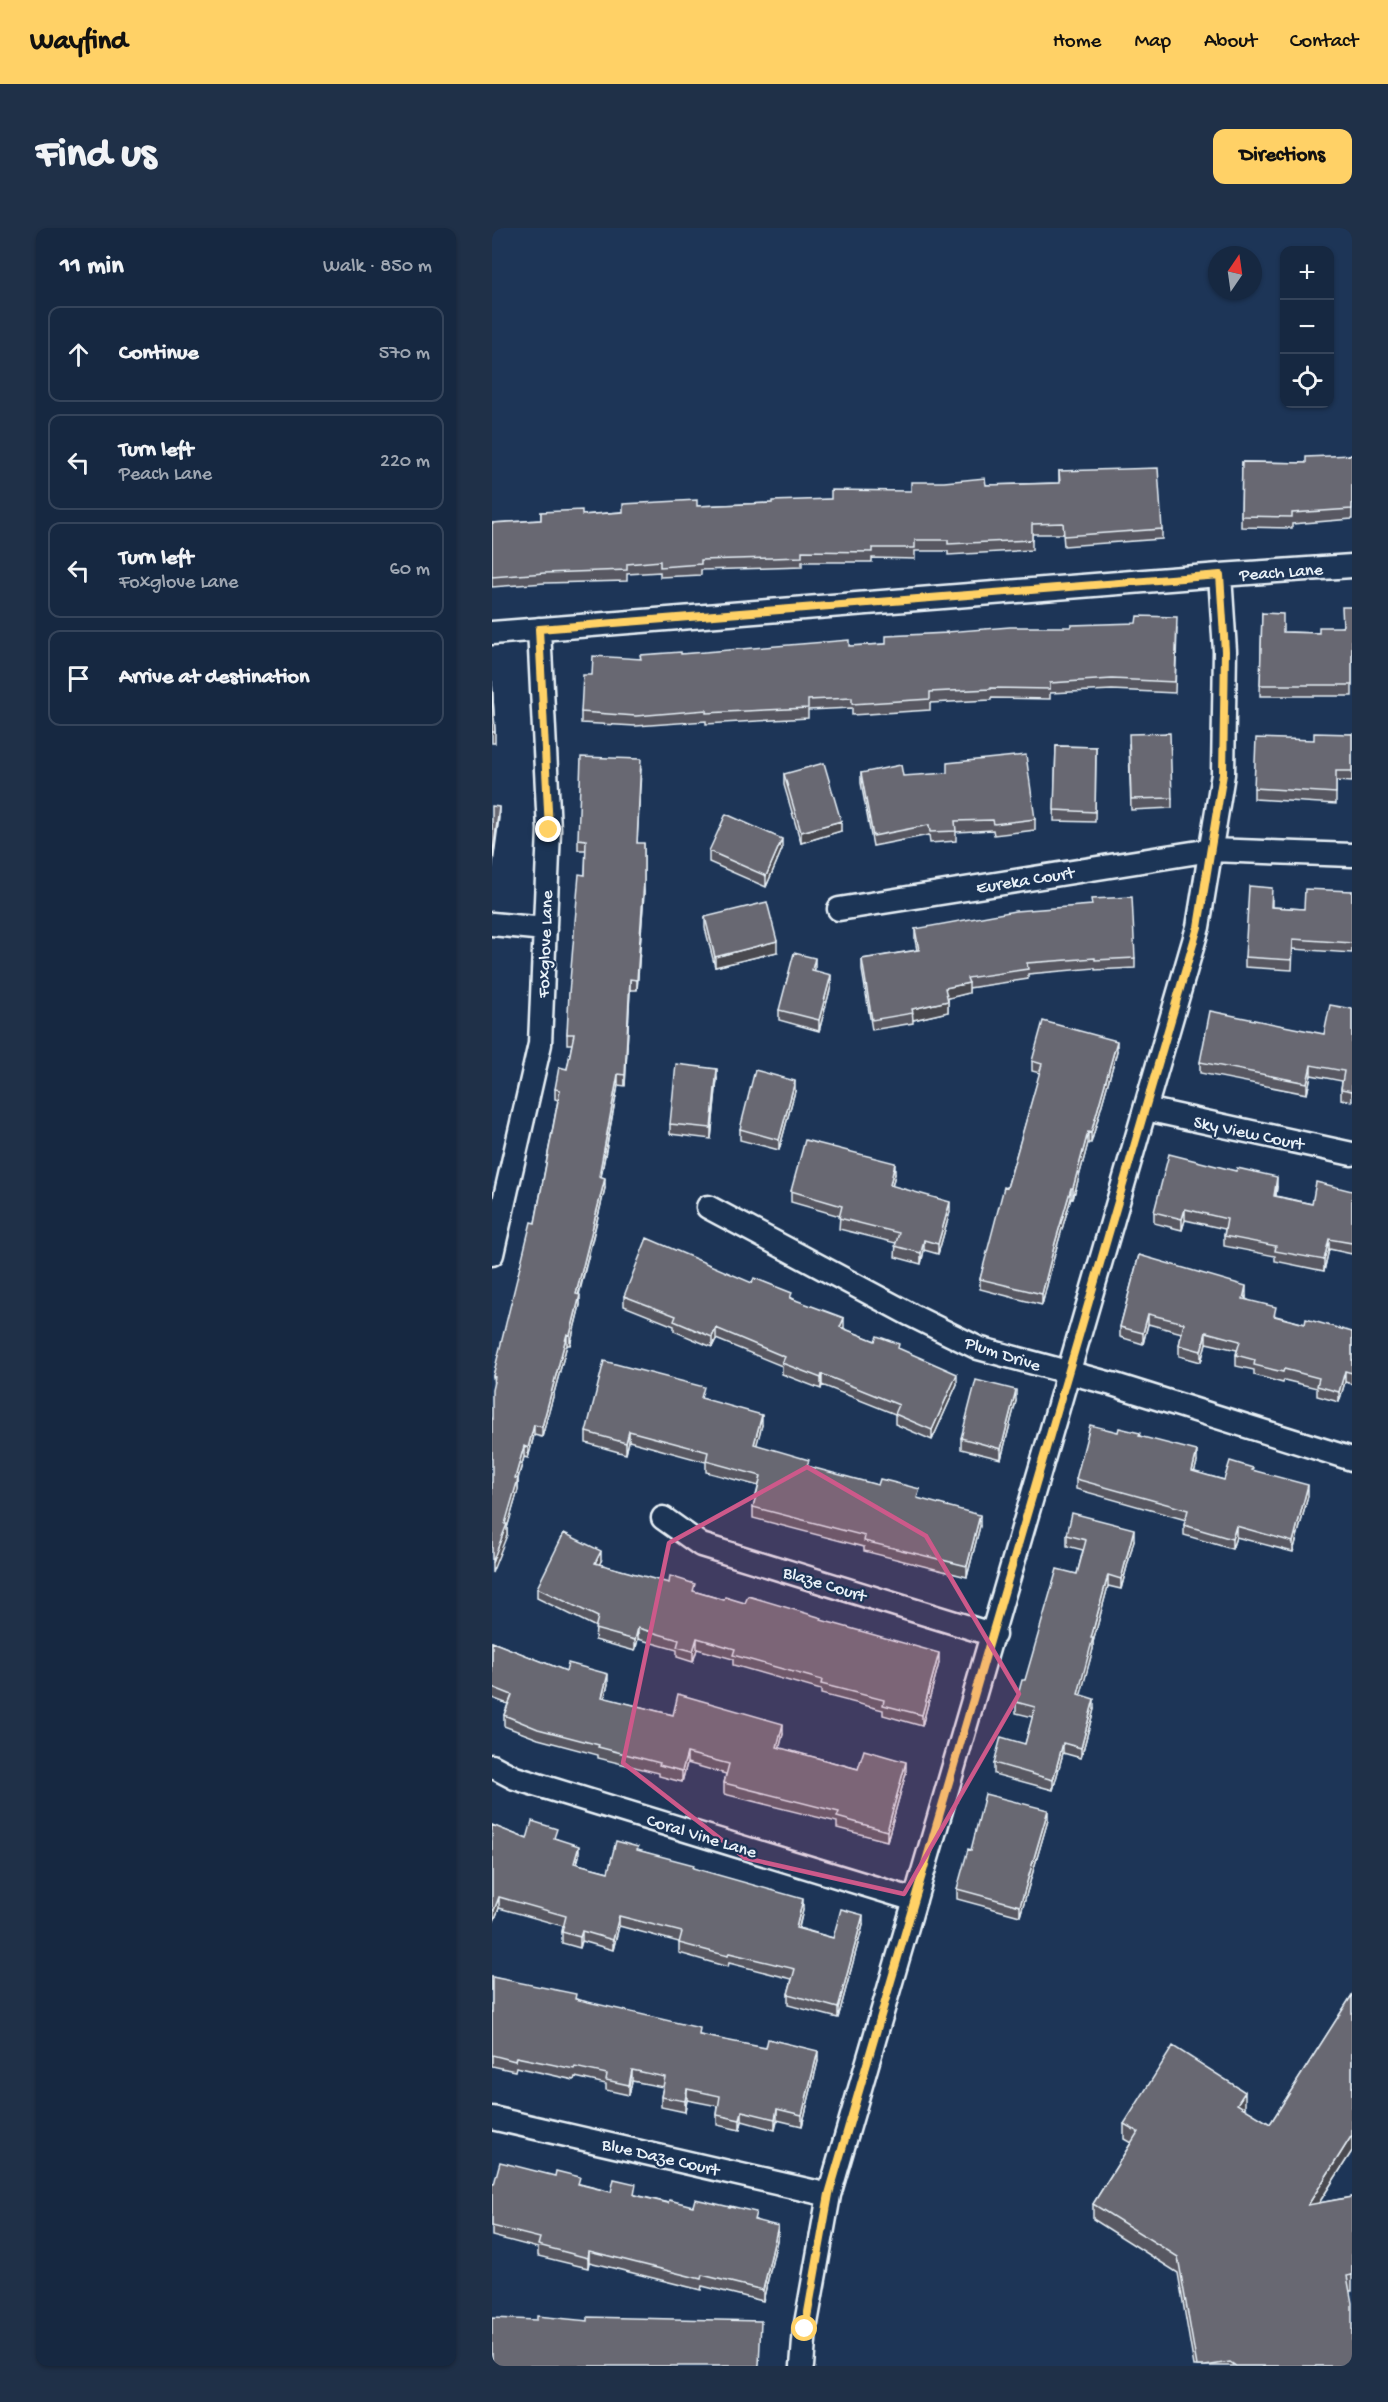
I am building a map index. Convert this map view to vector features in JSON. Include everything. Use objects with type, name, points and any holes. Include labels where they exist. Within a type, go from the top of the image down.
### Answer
[{"type":"street","name":"Peach Lane","points":[[492,633],[1352,566]]},
{"type":"street","points":[[802,2366],[805,2329],[829,2194],[994,1635],[1067,1372],[1198,927],[1223,774],[1225,651],[1220,575]]},
{"type":"street","name":"Foxglove Lane","points":[[492,1254],[540,1044],[549,830],[539,629]]},
{"type":"street","name":"Eureka Court","points":[[839,909],[1211,850],[1352,855]]},
{"type":"street","points":[[492,924],[545,929]]},
{"type":"street","name":"Sky View Court","points":[[1146,1109],[1352,1154]]},
{"type":"street","name":"Plum Drive","points":[[708,1207],[978,1348],[1112,1384],[1352,1459]]},
{"type":"street","name":"Blaze Court","points":[[663,1518],[701,1545],[994,1635]]},
{"type":"street","name":"Coral Vine Lane","points":[[492,1766],[515,1778],[915,1900]]},
{"type":"street","name":"Blue Daze Court","points":[[492,2118],[829,2194]]},
{"type":"highlighted area","points":[[807,1467],[926,1536],[1019,1694],[904,1894],[745,1858],[623,1763],[669,1543]]},
{"type":"building","points":[[1352,455],[1352,509],[1292,513],[1292,517],[1241,516],[1242,462],[1306,463],[1306,457]]},
{"type":"building","points":[[1158,468],[1162,529],[1064,536],[1063,523],[1032,524],[1032,540],[948,544],[948,540],[915,540],[915,548],[872,548],[872,552],[802,551],[802,557],[701,560],[701,564],[660,567],[660,561],[627,564],[627,570],[492,577],[492,523],[541,520],[541,512],[582,510],[582,515],[623,512],[623,504],[697,500],[697,506],[831,499],[831,490],[911,491],[911,482],[985,478],[986,485],[1060,483],[1059,471]]},
{"type":"building","points":[[1342,607],[1352,607],[1352,685],[1260,685],[1262,613],[1283,614],[1283,632],[1319,633],[1319,627],[1343,627]]},
{"type":"building","points":[[1137,616],[1177,617],[1175,682],[1112,679],[1050,683],[1050,689],[991,688],[930,692],[930,699],[852,704],[852,698],[808,700],[808,708],[706,713],[706,710],[636,716],[581,712],[583,675],[592,675],[593,656],[641,659],[640,655],[681,652],[681,654],[849,640],[849,646],[886,644],[886,636],[1010,627],[1071,627],[1071,625],[1136,623]]},
{"type":"building","points":[[492,681],[495,732],[492,732]]},
{"type":"building","points":[[1170,733],[1172,798],[1131,799],[1129,734]]},
{"type":"building","points":[[1314,733],[1352,734],[1352,771],[1336,771],[1336,793],[1254,788],[1256,738],[1314,740]]},
{"type":"building","points":[[1056,746],[1096,747],[1095,812],[1054,810]]},
{"type":"building","points":[[1026,755],[1035,819],[994,824],[993,820],[955,821],[956,831],[930,832],[929,825],[873,836],[861,773],[901,765],[903,776],[947,773],[947,763]]},
{"type":"building","points":[[581,757],[641,759],[637,843],[644,843],[644,881],[637,980],[630,979],[625,1075],[618,1074],[599,1176],[605,1178],[576,1294],[580,1295],[542,1427],[534,1425],[528,1448],[524,1446],[515,1478],[518,1479],[505,1524],[507,1524],[492,1563],[492,1390],[495,1377],[493,1376],[531,1222],[535,1223],[560,1090],[555,1089],[559,1067],[567,1069],[574,1034],[567,1034],[569,993],[579,874],[585,875],[586,840],[578,839]]},
{"type":"building","points":[[824,763],[841,821],[801,832],[784,774]]},
{"type":"building","points":[[492,806],[499,807],[492,860]]},
{"type":"building","points":[[726,814],[782,839],[766,876],[709,851]]},
{"type":"building","points":[[1249,886],[1272,888],[1271,907],[1304,909],[1305,889],[1352,891],[1352,943],[1293,939],[1292,960],[1245,957]]},
{"type":"building","points":[[1132,897],[1135,958],[1095,960],[1095,958],[1027,963],[1028,969],[967,978],[969,983],[945,988],[948,1001],[912,1009],[913,1013],[872,1020],[862,959],[919,950],[915,929],[1015,911],[1092,905],[1091,899]]},
{"type":"building","points":[[767,902],[777,941],[715,957],[705,917]]},
{"type":"building","points":[[794,953],[815,958],[812,970],[831,975],[819,1020],[779,1010]]},
{"type":"building","points":[[1330,1005],[1352,1009],[1352,1091],[1341,1089],[1344,1071],[1311,1065],[1307,1083],[1200,1062],[1210,1011],[1324,1034]]},
{"type":"building","points":[[1043,1021],[1117,1041],[1091,1133],[1088,1132],[1073,1188],[1071,1188],[1042,1294],[980,1279],[1004,1187],[1007,1188],[1042,1064],[1032,1061]]},
{"type":"building","points":[[676,1064],[717,1069],[711,1128],[670,1124]]},
{"type":"building","points":[[755,1070],[795,1081],[779,1140],[740,1129]]},
{"type":"building","points":[[805,1140],[895,1163],[890,1185],[950,1202],[938,1244],[924,1240],[921,1253],[895,1246],[899,1233],[839,1218],[842,1206],[791,1191]]},
{"type":"building","points":[[1169,1154],[1236,1171],[1237,1168],[1277,1177],[1274,1196],[1312,1204],[1316,1182],[1352,1191],[1352,1243],[1329,1239],[1324,1260],[1275,1251],[1276,1246],[1224,1236],[1227,1219],[1185,1209],[1182,1219],[1154,1212]]},
{"type":"building","points":[[647,1238],[752,1283],[754,1278],[792,1293],[790,1298],[844,1318],[840,1327],[875,1341],[877,1336],[899,1344],[898,1348],[957,1374],[932,1430],[895,1414],[899,1405],[822,1374],[821,1378],[782,1363],[785,1357],[716,1328],[712,1337],[674,1321],[676,1316],[624,1296]]},
{"type":"building","points":[[1139,1255],[1246,1286],[1243,1299],[1276,1307],[1274,1316],[1305,1324],[1306,1319],[1352,1332],[1352,1373],[1345,1371],[1339,1392],[1317,1386],[1319,1378],[1284,1369],[1283,1372],[1254,1365],[1255,1360],[1236,1355],[1240,1341],[1206,1332],[1201,1351],[1179,1345],[1184,1323],[1148,1314],[1143,1333],[1120,1327]]},
{"type":"building","points":[[604,1361],[704,1387],[701,1398],[762,1415],[754,1444],[809,1460],[807,1466],[878,1485],[880,1479],[920,1489],[917,1498],[980,1515],[967,1566],[864,1541],[865,1536],[753,1507],[761,1476],[706,1461],[708,1452],[629,1431],[626,1443],[586,1432]]},
{"type":"building","points":[[976,1380],[1016,1390],[1001,1449],[961,1438]]},
{"type":"building","points":[[1090,1425],[1118,1432],[1119,1428],[1140,1433],[1139,1436],[1197,1451],[1192,1471],[1224,1480],[1230,1461],[1253,1468],[1252,1470],[1308,1485],[1293,1542],[1236,1526],[1232,1539],[1184,1525],[1188,1510],[1076,1479]]},
{"type":"building","points":[[1072,1513],[1134,1529],[1121,1579],[1108,1575],[1091,1638],[1093,1638],[1078,1694],[1094,1699],[1081,1748],[1063,1743],[1053,1780],[994,1763],[1001,1737],[1025,1744],[1035,1707],[1016,1702],[1022,1680],[1025,1680],[1057,1569],[1077,1574],[1086,1540],[1067,1535]]},
{"type":"building","points":[[564,1533],[601,1551],[595,1563],[669,1583],[670,1576],[695,1584],[693,1591],[724,1600],[725,1597],[745,1603],[748,1596],[822,1618],[821,1620],[939,1653],[922,1715],[883,1705],[884,1700],[821,1684],[822,1680],[733,1655],[735,1649],[697,1638],[693,1651],[677,1647],[679,1640],[638,1628],[635,1640],[595,1629],[598,1617],[537,1588]]},
{"type":"building","points":[[492,1642],[566,1671],[568,1663],[608,1674],[602,1697],[673,1715],[678,1694],[783,1724],[777,1747],[858,1769],[864,1750],[906,1762],[887,1831],[837,1817],[839,1812],[724,1783],[729,1764],[687,1753],[682,1771],[538,1729],[504,1715],[512,1695],[492,1687]]},
{"type":"building","points":[[985,1794],[1048,1810],[1020,1906],[957,1889],[968,1849],[971,1850]]},
{"type":"building","points":[[532,1821],[557,1829],[554,1838],[579,1846],[574,1863],[608,1872],[616,1841],[638,1847],[637,1850],[694,1865],[693,1868],[803,1899],[796,1928],[833,1938],[841,1909],[863,1915],[838,2008],[788,1994],[795,1969],[729,1953],[728,1956],[679,1943],[682,1932],[619,1916],[613,1940],[582,1931],[580,1937],[562,1932],[566,1916],[499,1897],[492,1910],[492,1825],[527,1839]]},
{"type":"building","points":[[492,1977],[576,1994],[575,1999],[700,2028],[699,2035],[766,2048],[768,2039],[818,2051],[802,2115],[777,2109],[775,2119],[742,2111],[740,2120],[717,2115],[720,2096],[687,2089],[685,2101],[661,2097],[665,2077],[632,2070],[629,2085],[606,2080],[607,2074],[516,2057],[515,2061],[492,2055]]},
{"type":"building","points":[[1352,1995],[1352,2135],[1308,2205],[1352,2197],[1352,2275],[1347,2276],[1352,2303],[1352,2366],[1236,2366],[1230,2362],[1197,2366],[1178,2257],[1093,2204],[1138,2132],[1124,2124],[1173,2046],[1245,2092],[1237,2104],[1270,2124]]},
{"type":"building","points":[[500,2162],[555,2176],[556,2171],[580,2177],[578,2184],[611,2192],[614,2179],[636,2184],[634,2195],[668,2203],[669,2200],[693,2206],[695,2199],[756,2212],[754,2220],[778,2226],[763,2290],[702,2275],[701,2279],[589,2251],[588,2258],[538,2245],[540,2238],[492,2226],[492,2184],[494,2184]]},
{"type":"building","points":[[537,2316],[588,2321],[588,2317],[761,2321],[759,2366],[492,2366],[492,2318],[537,2320]]},
{"type":"route","points":[[549,830],[539,629],[1220,575],[1225,651],[1223,774],[1198,927],[1067,1372],[994,1635],[829,2194],[805,2329]]}]
